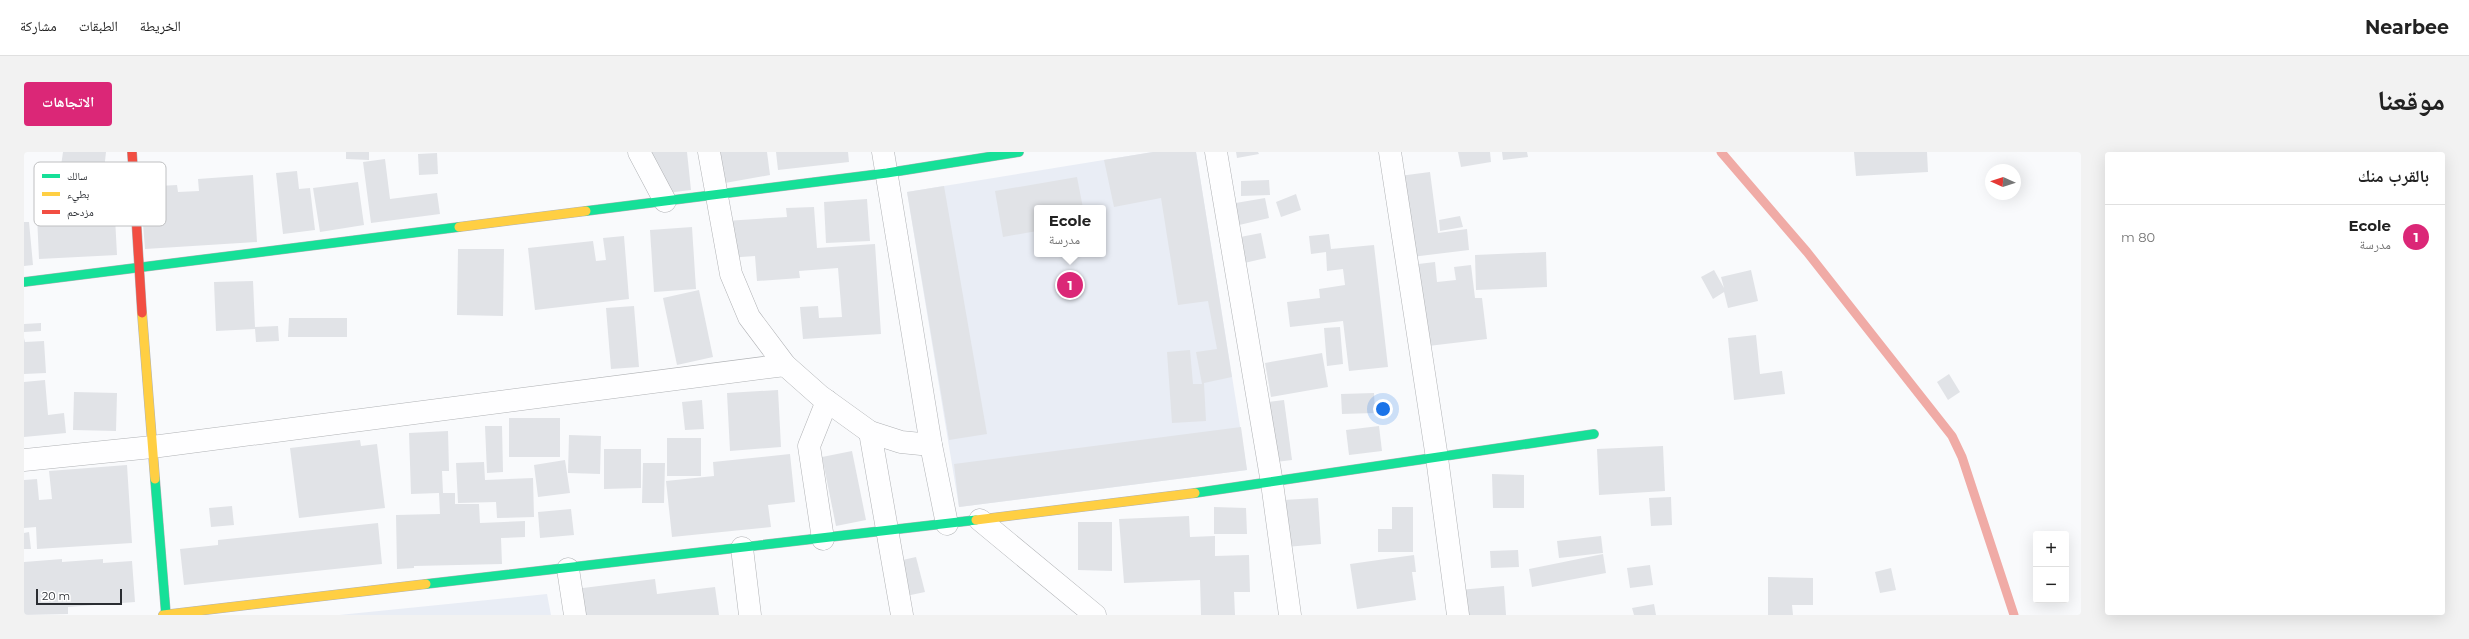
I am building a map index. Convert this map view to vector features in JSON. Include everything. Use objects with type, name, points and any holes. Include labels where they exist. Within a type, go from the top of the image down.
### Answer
[{"type":"street","points":[[132,152],[133,162]]},
{"type":"street","points":[[640,152],[665,201]]},
{"type":"street","points":[[709,152],[731,274],[749,317],[785,365],[827,401],[870,432],[901,442],[931,445]]},
{"type":"street","points":[[24,282],[716,195],[885,162],[1019,152]]},
{"type":"street","points":[[1216,152],[1272,483],[1290,615]]},
{"type":"street","points":[[1390,152],[1437,458],[1458,615]]},
{"type":"street","points":[[885,162],[931,445],[947,524]]},
{"type":"street","points":[[136,226],[165,615],[980,520],[1272,483],[1594,434]]},
{"type":"street","points":[[24,460],[152,447],[785,365]]},
{"type":"street","points":[[823,539],[809,446],[827,401]]},
{"type":"street","points":[[870,432],[886,531],[902,615]]},
{"type":"street","points":[[980,520],[1087,612]]},
{"type":"street","points":[[742,548],[750,615]]},
{"type":"street","points":[[568,569],[575,615]]},
{"type":"shaded area","points":[[1153,152],[1196,152],[1247,470],[959,507],[907,192]]},
{"type":"shaded area","points":[[547,594],[551,615],[339,615]]},
{"type":"building","points":[[63,152],[106,152],[105,162],[62,162]]},
{"type":"building","points":[[346,152],[369,152],[369,160],[346,159]]},
{"type":"building","points":[[645,152],[687,152],[691,190],[650,195]]},
{"type":"building","points":[[720,152],[767,152],[770,175],[725,183]]},
{"type":"building","points":[[776,152],[848,152],[849,162],[778,170]]},
{"type":"building","points":[[1153,152],[1196,152],[1232,377],[1204,383],[1206,421],[1172,423],[1167,352],[1190,350],[1193,384],[1202,384],[1196,352],[1217,349],[1208,301],[1178,305],[1161,198],[1114,207],[1104,160]]},
{"type":"building","points":[[1236,152],[1258,152],[1259,154],[1237,158]]},
{"type":"building","points":[[1458,152],[1490,152],[1491,162],[1461,167]]},
{"type":"building","points":[[1502,152],[1527,152],[1528,157],[1503,160]]},
{"type":"building","points":[[1854,152],[1927,152],[1928,172],[1856,176]]},
{"type":"building","points":[[437,153],[438,174],[419,175],[418,154]]},
{"type":"building","points":[[385,159],[390,199],[437,193],[440,214],[371,223],[363,162]]},
{"type":"building","points":[[297,171],[299,189],[310,188],[315,230],[283,234],[276,173]]},
{"type":"building","points":[[1430,172],[1438,233],[1467,229],[1469,250],[1395,259],[1384,178]]},
{"type":"building","points":[[253,175],[257,242],[145,249],[143,226],[166,226],[166,186],[177,185],[178,192],[199,191],[198,179]]},
{"type":"building","points":[[1077,177],[1082,205],[1034,205],[1034,232],[1003,237],[995,191]]},
{"type":"building","points":[[1269,180],[1270,195],[1241,196],[1241,181]]},
{"type":"building","points":[[358,182],[364,225],[320,232],[313,188]]},
{"type":"building","points":[[944,186],[987,434],[949,440],[907,192]]},
{"type":"building","points":[[1296,194],[1301,210],[1281,217],[1276,202]]},
{"type":"building","points":[[1265,198],[1269,218],[1235,226],[1230,204]]},
{"type":"building","points":[[867,199],[870,241],[826,243],[824,202]]},
{"type":"building","points":[[814,207],[817,248],[875,244],[881,334],[803,339],[800,307],[818,306],[819,318],[842,317],[838,268],[799,271],[800,278],[757,281],[755,256],[727,258],[725,221],[787,217],[786,208]]},
{"type":"building","points":[[1460,216],[1463,227],[1440,231],[1439,220]]},
{"type":"building","points":[[24,222],[29,222],[33,265],[24,266]]},
{"type":"building","points":[[37,226],[115,226],[117,255],[39,259]]},
{"type":"building","points":[[692,227],[696,289],[654,292],[650,230]]},
{"type":"building","points":[[1261,233],[1266,258],[1240,264],[1235,238]]},
{"type":"building","points":[[1329,234],[1331,249],[1374,245],[1388,367],[1349,371],[1343,321],[1290,327],[1287,302],[1320,298],[1319,289],[1345,285],[1343,269],[1327,271],[1326,252],[1311,254],[1309,236]]},
{"type":"building","points":[[624,236],[629,299],[535,310],[528,248],[593,241],[596,261],[606,260],[603,238]]},
{"type":"building","points":[[458,249],[504,249],[503,316],[457,315]]},
{"type":"building","points":[[1546,252],[1547,287],[1476,290],[1475,255]]},
{"type":"building","points":[[1435,262],[1437,282],[1456,280],[1454,267],[1471,265],[1475,298],[1482,298],[1487,339],[1420,347],[1410,265]]},
{"type":"building","points":[[1714,270],[1724,288],[1721,277],[1751,270],[1758,301],[1728,308],[1724,292],[1713,299],[1701,277]]},
{"type":"building","points":[[253,281],[255,327],[278,326],[279,341],[256,342],[255,329],[216,331],[214,282]]},
{"type":"building","points":[[699,290],[713,357],[677,365],[663,298]]},
{"type":"building","points":[[634,306],[639,367],[611,369],[606,308]]},
{"type":"building","points":[[289,318],[347,318],[347,337],[288,337]]},
{"type":"building","points":[[41,323],[41,331],[24,332],[24,324]]},
{"type":"building","points":[[1340,327],[1343,364],[1327,366],[1324,328]]},
{"type":"building","points":[[1756,335],[1760,374],[1782,371],[1785,394],[1734,400],[1728,338]]},
{"type":"building","points":[[24,338],[25,342],[44,341],[46,373],[24,374]]},
{"type":"building","points":[[1322,353],[1328,387],[1271,397],[1265,363]]},
{"type":"building","points":[[1949,374],[1960,392],[1948,400],[1937,382]]},
{"type":"building","points":[[45,380],[48,415],[64,413],[66,433],[24,437],[24,382]]},
{"type":"building","points":[[778,390],[781,447],[730,451],[727,393]]},
{"type":"building","points":[[74,392],[117,393],[116,431],[73,430]]},
{"type":"building","points":[[1374,393],[1375,413],[1342,414],[1341,394]]},
{"type":"building","points":[[702,400],[704,429],[685,430],[682,402]]},
{"type":"building","points":[[1284,400],[1292,460],[1276,462],[1268,402]]},
{"type":"building","points":[[509,418],[560,418],[560,457],[509,457]]},
{"type":"building","points":[[485,426],[502,426],[503,472],[487,473]]},
{"type":"building","points":[[1379,426],[1382,451],[1349,455],[1346,430]]},
{"type":"building","points":[[1241,427],[1247,470],[959,507],[954,464]]},
{"type":"building","points":[[448,431],[449,471],[442,471],[443,493],[455,493],[455,504],[479,504],[480,523],[525,521],[525,537],[501,538],[502,564],[414,566],[414,568],[397,569],[396,515],[440,514],[439,493],[411,494],[409,433]]},
{"type":"building","points":[[569,435],[601,436],[600,474],[568,473]]},
{"type":"building","points":[[667,438],[701,438],[701,476],[667,476]]},
{"type":"building","points":[[360,440],[361,446],[377,444],[385,508],[299,518],[290,448]]},
{"type":"building","points":[[1663,446],[1665,491],[1599,495],[1597,449]]},
{"type":"building","points":[[604,449],[641,449],[641,488],[604,489]]},
{"type":"building","points":[[852,451],[866,520],[836,526],[822,457]]},
{"type":"building","points":[[790,454],[795,502],[768,505],[771,527],[672,537],[666,481],[714,476],[713,462]]},
{"type":"building","points":[[565,460],[570,493],[538,497],[534,465]]},
{"type":"building","points":[[484,462],[485,480],[533,478],[534,517],[497,518],[496,502],[458,503],[456,463]]},
{"type":"building","points":[[643,463],[665,463],[664,503],[642,503]]},
{"type":"building","points":[[127,465],[132,543],[37,549],[36,527],[24,528],[24,480],[37,479],[39,500],[52,499],[49,471]]},
{"type":"building","points":[[1492,474],[1524,475],[1524,508],[1493,508]]},
{"type":"building","points":[[1671,497],[1672,525],[1651,526],[1649,498]]},
{"type":"building","points":[[1318,498],[1321,544],[1286,547],[1283,500]]},
{"type":"building","points":[[232,506],[234,525],[211,527],[209,508]]},
{"type":"building","points":[[1214,507],[1246,508],[1247,534],[1214,534]]},
{"type":"building","points":[[1392,507],[1413,507],[1413,552],[1378,552],[1378,529],[1392,529]]},
{"type":"building","points":[[571,509],[574,535],[540,538],[538,512]]},
{"type":"building","points":[[1189,516],[1190,537],[1215,536],[1215,556],[1249,555],[1250,592],[1234,592],[1235,615],[1201,615],[1200,580],[1124,583],[1119,519]]},
{"type":"building","points":[[1078,522],[1112,522],[1112,571],[1078,570]]},
{"type":"building","points":[[378,523],[382,564],[184,585],[180,549],[218,545],[218,540]]},
{"type":"building","points":[[29,532],[31,549],[24,549],[24,533]]},
{"type":"building","points":[[1601,536],[1603,553],[1559,558],[1557,541]]},
{"type":"building","points":[[1518,550],[1519,567],[1491,568],[1490,551]]},
{"type":"building","points":[[1603,554],[1606,573],[1532,587],[1529,569]]},
{"type":"building","points":[[1414,555],[1416,572],[1412,572],[1416,600],[1357,609],[1350,564]]},
{"type":"building","points":[[916,557],[925,592],[906,596],[898,561]]},
{"type":"building","points":[[62,559],[62,562],[103,559],[103,563],[132,561],[135,602],[68,607],[68,614],[24,615],[24,562]]},
{"type":"building","points":[[1650,565],[1653,585],[1630,588],[1627,568]]},
{"type":"building","points":[[1891,568],[1896,590],[1880,593],[1875,572]]},
{"type":"building","points":[[1768,577],[1813,578],[1813,605],[1792,605],[1793,615],[1768,615]]},
{"type":"building","points":[[655,579],[657,594],[715,587],[719,615],[578,615],[575,589]]},
{"type":"building","points":[[1504,586],[1506,615],[1461,615],[1459,590]]},
{"type":"building","points":[[1654,604],[1656,615],[1634,615],[1632,608]]},
{"type":"waterway","points":[[1721,152],[1807,252],[1952,436],[1962,457],[2014,615]]},
{"type":"traffic: fast","points":[[586,211],[887,173],[1019,152]]},
{"type":"traffic: fast","points":[[24,282],[459,227]]},
{"type":"traffic: fast","points":[[1195,493],[1594,434]]},
{"type":"traffic: fast","points":[[155,479],[166,615]]},
{"type":"traffic: fast","points":[[426,584],[976,520]]},
{"type":"traffic: slow","points":[[459,227],[586,211]]},
{"type":"traffic: slow","points":[[142,313],[155,479]]},
{"type":"traffic: slow","points":[[976,520],[1195,493]]},
{"type":"traffic: slow","points":[[163,615],[426,584]]},
{"type":"traffic: jam","points":[[132,152],[133,162]]},
{"type":"traffic: jam","points":[[137,226],[142,313]]},
{"type":"place","name":"Ecole","points":[[1070,285]]}]
